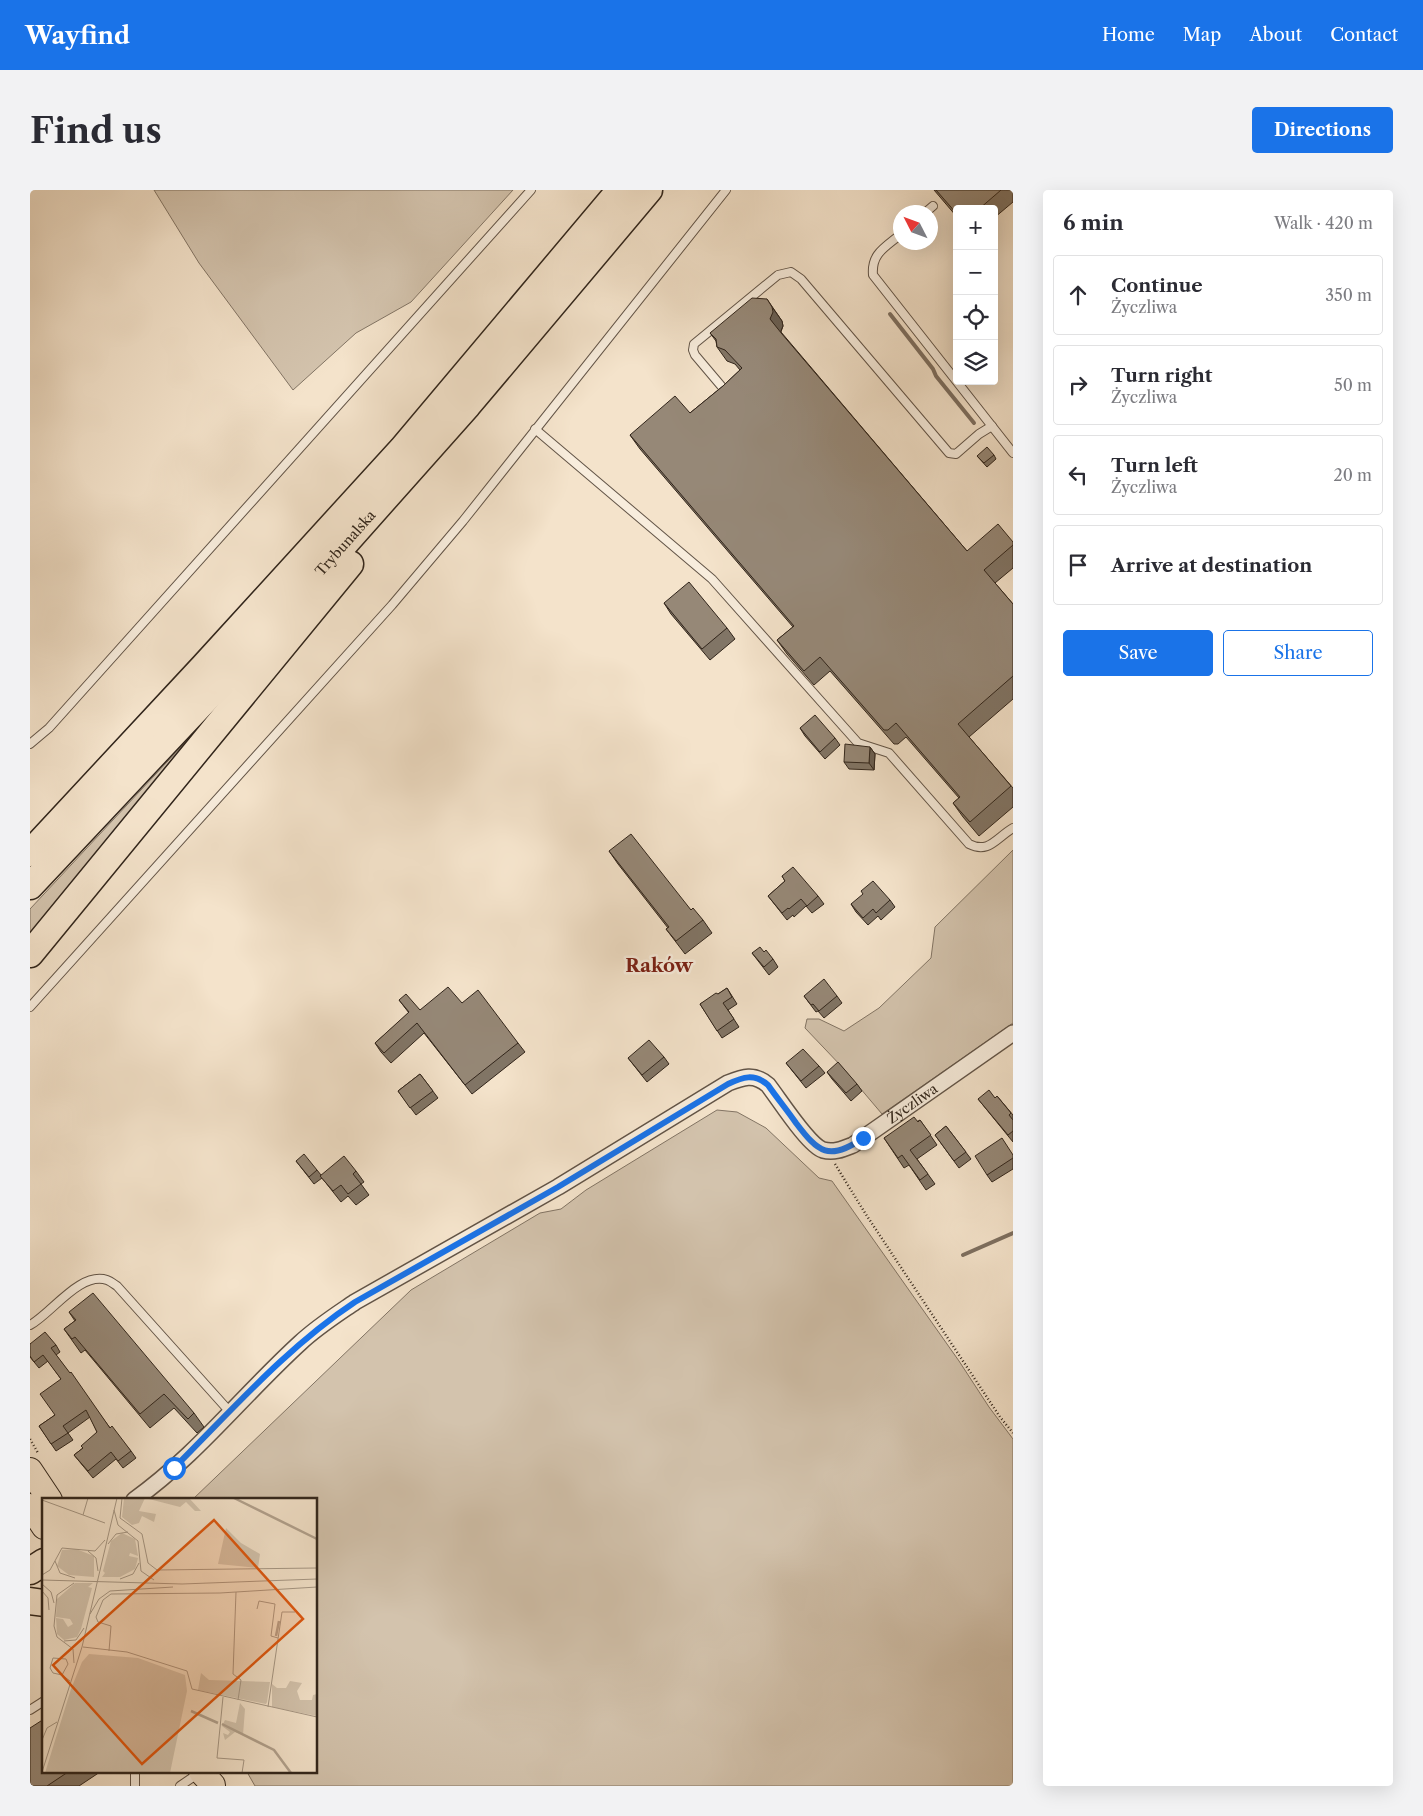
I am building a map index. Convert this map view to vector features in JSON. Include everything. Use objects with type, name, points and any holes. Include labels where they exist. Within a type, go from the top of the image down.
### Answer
[{"type":"highway","name":"Trybunalska","points":[[30,853],[402,449],[620,190]]},
{"type":"highway","name":"Trybunalska","points":[[30,886],[221,683],[468,405],[649,190]]},
{"type":"highway","points":[[30,954],[420,479],[468,405]]},
{"type":"highway","points":[[30,833],[63,818]]},
{"type":"highway","points":[[30,1571],[42,1563]]},
{"type":"main road","points":[[30,1470],[49,1498]]},
{"type":"main road","points":[[30,1506],[42,1524]]},
{"type":"street","name":"Życzliwa","points":[[833,1151],[853,1145],[1013,1033]]},
{"type":"street","points":[[136,1498],[174,1468],[301,1342],[328,1320],[558,1187],[742,1077],[750,1076],[762,1080],[768,1085],[811,1142],[824,1150],[833,1151]]},
{"type":"lane","points":[[30,744],[49,728],[531,190]]},
{"type":"lane","points":[[30,1007],[392,605],[463,521],[726,190]]},
{"type":"lane","points":[[893,240],[875,256],[872,266],[873,275],[1013,453]]},
{"type":"lane","points":[[730,396],[696,355],[693,350],[694,344],[778,275],[791,272],[801,279],[949,453],[956,454],[992,426]]},
{"type":"lane","points":[[535,429],[712,579],[858,743],[889,753],[968,844],[976,848],[988,847],[1013,828]]},
{"type":"lane","points":[[30,1325],[79,1285],[92,1280],[106,1280],[117,1286],[230,1412]]},
{"type":"lane","points":[[30,1710],[42,1702]]},
{"type":"lane","points":[[180,1786],[209,1779]]},
{"type":"path","points":[[833,1151],[833,1160],[865,1213],[1000,1417],[1013,1433]]},
{"type":"shaded area","points":[[154,190],[513,190],[411,302],[356,333],[293,390],[199,263]]},
{"type":"shaded area","points":[[237,687],[30,941],[30,909]]},
{"type":"shaded area","points":[[1013,850],[1013,1023],[882,1114],[843,1068],[805,1028],[807,1019],[819,1019],[844,1031],[879,1008],[931,958],[935,927]]},
{"type":"shaded area","points":[[717,1110],[737,1112],[766,1128],[819,1178],[832,1181],[1013,1439],[1013,1786],[255,1786],[248,1774],[318,1774],[318,1498],[194,1498],[411,1290],[540,1213],[561,1209],[586,1190]]},
{"type":"building","points":[[936,190],[1001,190],[984,205],[953,205],[953,209]]},
{"type":"building","points":[[752,298],[767,299],[773,312],[770,319],[967,551],[998,524],[1013,542],[1013,545],[984,570],[1013,604],[1013,676],[958,724],[1011,786],[970,822],[953,803],[960,797],[896,723],[888,730],[884,730],[820,657],[804,671],[777,640],[794,626],[630,435],[675,396],[690,413],[742,368],[725,350],[717,347],[716,339],[710,333]]},
{"type":"building","points":[[987,447],[994,455],[984,463],[977,456]]},
{"type":"building","points":[[689,582],[727,628],[702,649],[664,603]]},
{"type":"building","points":[[815,715],[835,738],[820,752],[800,728]]},
{"type":"building","points":[[845,744],[870,747],[869,763],[844,762]]},
{"type":"building","points":[[631,834],[691,910],[693,908],[703,920],[676,941],[666,929],[669,927],[609,851]]},
{"type":"building","points":[[793,867],[818,896],[807,906],[801,899],[782,913],[768,896],[785,881],[782,876]]},
{"type":"building","points":[[873,881],[890,900],[876,913],[873,909],[863,918],[851,904],[863,894],[861,891]]},
{"type":"building","points":[[760,947],[764,952],[766,950],[773,959],[764,967],[752,953]]},
{"type":"building","points":[[824,979],[837,996],[819,1011],[804,996]]},
{"type":"building","points":[[448,987],[462,1003],[478,990],[518,1043],[465,1085],[417,1023],[384,1053],[375,1043],[409,1012],[399,1000],[406,994],[420,1010]]},
{"type":"building","points":[[727,988],[732,997],[723,1003],[734,1019],[717,1031],[700,1004]]},
{"type":"building","points":[[649,1040],[664,1057],[642,1075],[628,1058]]},
{"type":"building","points":[[803,1049],[819,1066],[801,1081],[786,1063]]},
{"type":"building","points":[[838,1062],[857,1084],[846,1093],[827,1072]]},
{"type":"building","points":[[420,1074],[433,1091],[410,1108],[398,1091]]},
{"type":"building","points":[[989,1090],[995,1098],[997,1096],[1011,1113],[1009,1115],[1013,1120],[1013,1131],[1008,1135],[978,1099]]},
{"type":"building","points":[[914,1117],[918,1122],[920,1120],[931,1135],[910,1150],[928,1174],[920,1180],[902,1155],[898,1158],[884,1138]]},
{"type":"building","points":[[946,1126],[966,1152],[954,1161],[935,1135]]},
{"type":"building","points":[[1002,1138],[1013,1158],[987,1175],[975,1156]]},
{"type":"building","points":[[304,1154],[317,1170],[309,1177],[296,1161]]},
{"type":"building","points":[[344,1156],[356,1171],[353,1174],[361,1184],[348,1194],[341,1185],[333,1191],[320,1176]]},
{"type":"building","points":[[93,1293],[194,1413],[188,1419],[164,1394],[140,1414],[75,1337],[72,1339],[64,1329],[76,1320],[69,1312]]},
{"type":"building","points":[[45,1332],[56,1345],[51,1348],[71,1372],[110,1428],[112,1426],[131,1451],[118,1461],[111,1452],[88,1471],[74,1455],[97,1432],[86,1410],[63,1426],[68,1433],[51,1444],[39,1426],[55,1415],[40,1394],[61,1379],[43,1355],[34,1362],[30,1356],[30,1344]]},
{"type":"building","points":[[42,1720],[42,1774],[65,1774],[47,1786],[30,1786],[30,1728]]},
{"type":"waterway","points":[[890,314],[974,423]]},
{"type":"waterway","points":[[963,1255],[1013,1233]]},
{"type":"district","name":"Raków","points":[[659,965]]},
{"type":"route","points":[[174,1468],[301,1342],[328,1320],[355,1302],[558,1187],[742,1077],[750,1076],[757,1078],[768,1085],[816,1147],[833,1151],[853,1145],[863,1138]]}]
